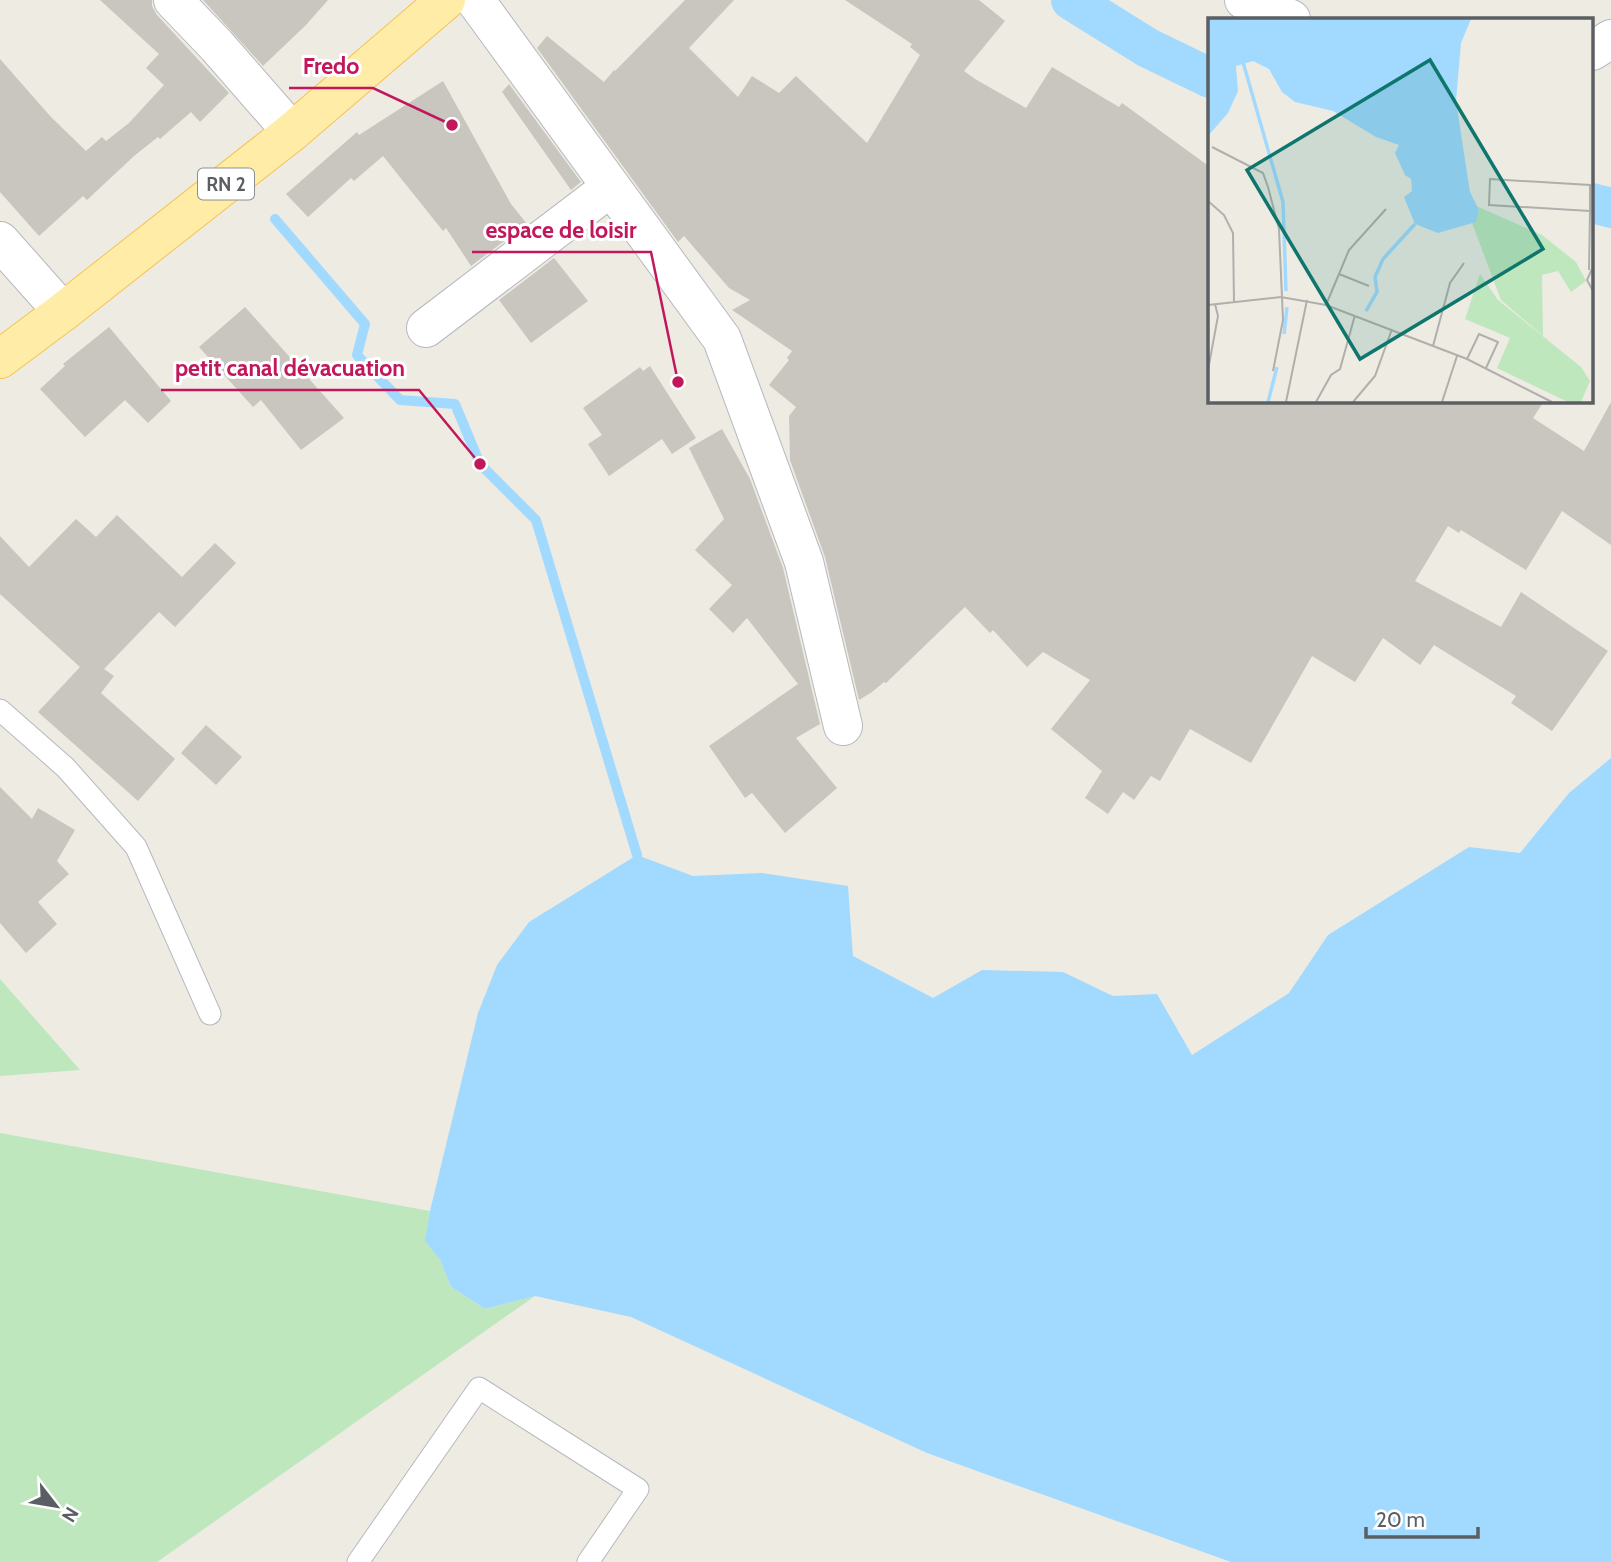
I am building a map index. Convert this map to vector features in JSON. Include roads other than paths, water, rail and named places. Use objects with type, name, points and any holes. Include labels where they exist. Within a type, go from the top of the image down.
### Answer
[{"type":"main road","name":"RN 2","points":[[0,359],[292,132],[446,0]]},
{"type":"street","points":[[173,0],[292,132]]},
{"type":"street","points":[[475,0],[722,339],[804,562],[843,726]]},
{"type":"street","points":[[1244,0],[1289,18]]},
{"type":"street","points":[[1594,50],[1611,39]]},
{"type":"street","points":[[426,328],[611,187]]},
{"type":"street","points":[[0,241],[63,312]]},
{"type":"lane","points":[[0,710],[66,768],[136,847],[209,1014]]},
{"type":"lane","points":[[358,1562],[479,1388],[638,1489],[588,1562]]},
{"type":"water","points":[[1611,758],[1611,1562],[1231,1562],[927,1453],[631,1317],[535,1296],[485,1309],[451,1287],[440,1260],[425,1241],[478,1013],[497,965],[529,922],[637,855],[693,876],[762,873],[848,886],[853,956],[933,998],[982,970],[1063,972],[1113,996],[1157,994],[1192,1055],[1289,993],[1328,935],[1469,847],[1520,853],[1569,793]]},
{"type":"waterway","points":[[1071,0],[1148,48],[1208,77]]},
{"type":"waterway","points":[[1594,204],[1611,208]]},
{"type":"waterway","points":[[275,219],[365,324],[357,355],[400,400],[455,404],[480,464],[536,520],[637,855]]},
{"type":"place","name":"Fredo","points":[[452,125]]},
{"type":"place","name":"espace de loisir","points":[[678,382]]},
{"type":"place","name":"petit canal dévacuation","points":[[480,464]]}]
